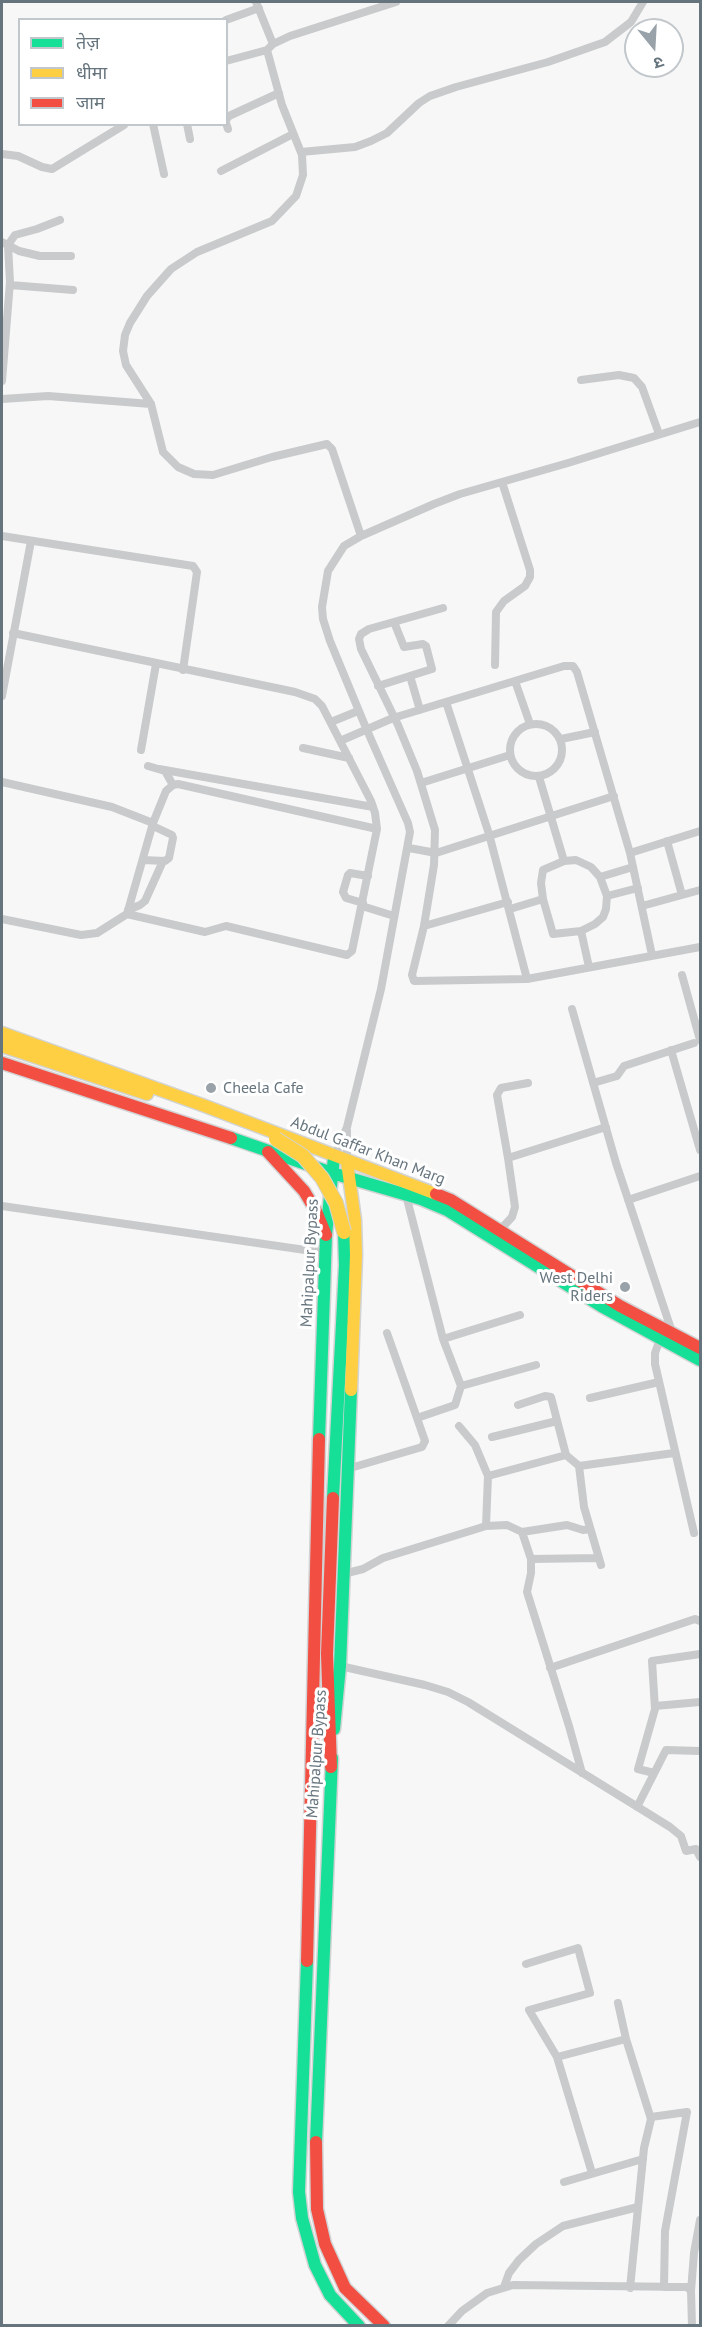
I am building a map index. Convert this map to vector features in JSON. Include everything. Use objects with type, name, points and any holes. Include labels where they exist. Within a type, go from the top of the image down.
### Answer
[{"type":"main road","name":"Abdul Gaffar Khan Marg","points":[[2,1033],[206,1106],[406,1195],[459,1216],[601,1306],[666,1337],[700,1348]]},
{"type":"main road","points":[[2,1046],[233,1122],[276,1139],[303,1156],[322,1178],[336,1203],[344,1232],[345,1265],[327,1654],[331,1767]]},
{"type":"main road","name":"Abdul Gaffar Khan Marg","points":[[2,1063],[332,1173],[343,1165]]},
{"type":"main road","points":[[264,1149],[304,1191],[326,1235]]},
{"type":"main road","name":"Abdul Gaffar Khan Marg","points":[[343,1165],[451,1200],[620,1306],[700,1360]]},
{"type":"main road","name":"Mahipalpur Bypass","points":[[343,1165],[355,1220],[356,1255],[340,1666],[331,1767],[316,2120],[317,2209],[325,2244],[345,2288],[384,2325]]},
{"type":"main road","name":"Mahipalpur Bypass","points":[[332,1173],[326,1235],[316,1534],[310,1859],[298,2192],[302,2218],[315,2265],[330,2295],[359,2325]]},
{"type":"street","points":[[228,60],[270,47],[308,30],[396,2]]},
{"type":"street","points":[[301,152],[355,147],[387,133],[419,102],[430,96],[548,62],[605,42],[631,22],[643,2]]},
{"type":"street","points":[[228,19],[257,5],[270,47],[279,93],[301,152],[303,164],[301,184],[296,196],[272,221],[219,242],[182,261],[157,284],[130,323],[123,344],[126,365],[151,404],[166,456],[178,467],[194,474],[213,475],[282,454],[322,444],[330,445],[361,536]]},
{"type":"street","points":[[228,121],[230,116],[279,93]]},
{"type":"street","points":[[2,154],[18,156],[52,169],[122,126]]},
{"type":"street","points":[[153,126],[164,174]]},
{"type":"street","points":[[187,126],[190,139]]},
{"type":"street","points":[[220,171],[293,134]]},
{"type":"street","points":[[5,243],[19,232],[37,229],[60,220]]},
{"type":"street","points":[[5,243],[10,285],[2,380],[6,398],[48,396],[151,404]]},
{"type":"street","points":[[5,243],[40,256],[71,256]]},
{"type":"street","points":[[10,285],[73,290]]},
{"type":"street","points":[[581,380],[619,375],[634,378],[642,387],[658,434]]},
{"type":"street","points":[[343,1165],[346,1127],[381,989],[409,848],[410,832],[358,711],[323,619],[323,594],[331,564],[345,546],[361,536],[460,494],[700,422]]},
{"type":"street","points":[[495,665],[496,612],[504,601],[525,586],[530,577],[530,570],[501,482]]},
{"type":"street","points":[[2,537],[196,568],[183,670]]},
{"type":"street","points":[[2,696],[5,654],[13,633],[31,541]]},
{"type":"street","points":[[443,608],[369,629],[359,639],[361,649],[421,783],[433,820],[436,853],[424,926],[412,975],[414,981],[527,979],[700,947]]},
{"type":"street","points":[[378,687],[430,670],[432,666],[424,645],[406,648],[402,646],[394,622]]},
{"type":"street","points":[[13,633],[315,699],[331,722],[373,807],[377,829],[352,951],[346,955],[226,926],[205,932],[127,912]]},
{"type":"street","points":[[141,750],[156,664]]},
{"type":"street","points":[[340,741],[393,718],[564,666],[573,666],[577,672],[630,852],[652,955]]},
{"type":"street","points":[[410,676],[420,710]]},
{"type":"street","points":[[515,681],[530,724]]},
{"type":"street","points":[[446,702],[489,834],[527,979]]},
{"type":"street","points":[[331,722],[358,711]]},
{"type":"street","points":[[530,724],[551,728],[561,739],[562,757],[558,765],[552,772],[539,777],[526,775],[519,770],[510,755],[510,747],[516,733],[530,724]]},
{"type":"street","points":[[561,739],[595,732]]},
{"type":"street","points":[[303,748],[349,758]]},
{"type":"street","points":[[421,783],[510,755]]},
{"type":"street","points":[[148,766],[373,807]]},
{"type":"street","points":[[159,769],[168,773],[173,785]]},
{"type":"street","points":[[539,777],[564,861]]},
{"type":"street","points":[[2,782],[112,807],[170,833],[173,838],[169,858],[163,861],[143,860]]},
{"type":"street","points":[[127,912],[153,825],[166,791],[173,785],[178,784],[377,829]]},
{"type":"street","points":[[409,848],[436,853],[489,834],[614,796]]},
{"type":"street","points":[[630,852],[700,831]]},
{"type":"street","points":[[667,841],[682,895]]},
{"type":"street","points":[[2,919],[81,935],[97,933],[145,901],[163,861]]},
{"type":"street","points":[[564,861],[582,861],[600,877],[607,896],[603,917],[581,931],[553,934],[543,899],[541,883],[543,870],[564,861]]},
{"type":"street","points":[[600,877],[633,867]]},
{"type":"street","points":[[368,876],[350,873],[348,875],[344,892],[346,898],[394,916]]},
{"type":"street","points":[[607,896],[638,888]]},
{"type":"street","points":[[642,906],[700,890]]},
{"type":"street","points":[[424,926],[543,899]]},
{"type":"street","points":[[581,931],[589,967]]},
{"type":"street","points":[[593,1083],[617,1076],[624,1066],[697,1041],[697,1015],[682,975]]},
{"type":"street","points":[[572,1009],[666,1337],[656,1353],[655,1364],[694,1533]]},
{"type":"street","points":[[671,1050],[700,1150]]},
{"type":"street","points":[[500,1230],[512,1217],[515,1207],[497,1095],[501,1088],[528,1083]]},
{"type":"street","points":[[343,1165],[346,1127]]},
{"type":"street","points":[[508,1158],[606,1127]]},
{"type":"street","points":[[628,1200],[700,1176]]},
{"type":"street","points":[[406,1195],[442,1339],[461,1386],[455,1405],[417,1418]]},
{"type":"street","points":[[2,1206],[326,1253]]},
{"type":"street","points":[[442,1339],[520,1315]]},
{"type":"street","points":[[347,1469],[423,1447],[425,1441],[387,1333]]},
{"type":"street","points":[[461,1386],[536,1365]]},
{"type":"street","points":[[590,1398],[659,1382]]},
{"type":"street","points":[[518,1404],[549,1397],[566,1455],[579,1466],[584,1507],[600,1561],[531,1559]]},
{"type":"street","points":[[492,1437],[557,1421]]},
{"type":"street","points":[[459,1426],[475,1445],[488,1476],[486,1526]]},
{"type":"street","points":[[579,1466],[675,1453]]},
{"type":"street","points":[[488,1476],[566,1455]]},
{"type":"street","points":[[343,1574],[363,1569],[383,1558],[486,1526],[507,1525],[522,1532],[567,1525],[583,1530],[590,1529]]},
{"type":"street","points":[[522,1532],[531,1559],[527,1592],[582,1773]]},
{"type":"street","points":[[550,1668],[695,1619],[700,1620]]},
{"type":"street","points":[[654,1773],[638,1768],[655,1706],[652,1661],[700,1654]]},
{"type":"street","points":[[340,1666],[448,1692],[677,1832],[683,1840],[686,1851],[696,1849],[700,1857]]},
{"type":"street","points":[[655,1706],[700,1702]]},
{"type":"street","points":[[637,1807],[666,1750],[700,1751]]},
{"type":"street","points":[[526,1964],[578,1948],[590,1993],[529,2010],[557,2057],[592,2173]]},
{"type":"street","points":[[618,2003],[626,2038],[651,2118],[643,2159],[630,2288]]},
{"type":"street","points":[[557,2057],[626,2038]]},
{"type":"street","points":[[651,2118],[687,2112],[664,2231],[664,2287]]},
{"type":"street","points":[[564,2182],[643,2159]]},
{"type":"street","points":[[504,2287],[509,2273],[519,2260],[536,2244],[563,2226],[638,2207]]},
{"type":"street","points":[[691,2291],[694,2253],[700,2220]]},
{"type":"street","points":[[448,2325],[462,2311],[487,2293],[513,2285],[687,2287],[696,2301],[692,2325]]},
{"type":"traffic: fast","points":[[231,1138],[332,1173],[421,1199],[447,1210],[601,1306],[700,1360]]},
{"type":"traffic: fast","points":[[319,1439],[326,1235],[334,1157]]},
{"type":"traffic: fast","points":[[333,1498],[345,1265],[344,1232]]},
{"type":"traffic: fast","points":[[334,1729],[340,1666],[351,1390]]},
{"type":"traffic: fast","points":[[316,2142],[332,1758]]},
{"type":"traffic: fast","points":[[307,1961],[299,2192],[302,2218],[315,2265],[330,2295],[359,2326]]},
{"type":"traffic: slow","points":[[2,1033],[205,1106],[436,1194]]},
{"type":"traffic: slow","points":[[2,1046],[147,1094]]},
{"type":"traffic: slow","points":[[276,1139],[303,1156],[322,1178],[336,1203],[344,1232]]},
{"type":"traffic: slow","points":[[347,1162],[355,1220],[356,1255],[351,1390]]},
{"type":"traffic: jam","points":[[2,1063],[231,1138]]},
{"type":"traffic: jam","points":[[268,1152],[304,1191],[326,1235]]},
{"type":"traffic: jam","points":[[436,1194],[451,1200],[620,1306],[700,1348]]},
{"type":"traffic: jam","points":[[307,1961],[319,1439]]},
{"type":"traffic: jam","points":[[331,1767],[327,1654],[333,1498]]},
{"type":"traffic: jam","points":[[316,2142],[317,2209],[325,2244],[345,2288],[384,2326]]},
{"type":"place","name":"Cheela Cafe","points":[[211,1088]]},
{"type":"place","name":"West Delhi Riders","points":[[625,1287]]}]
